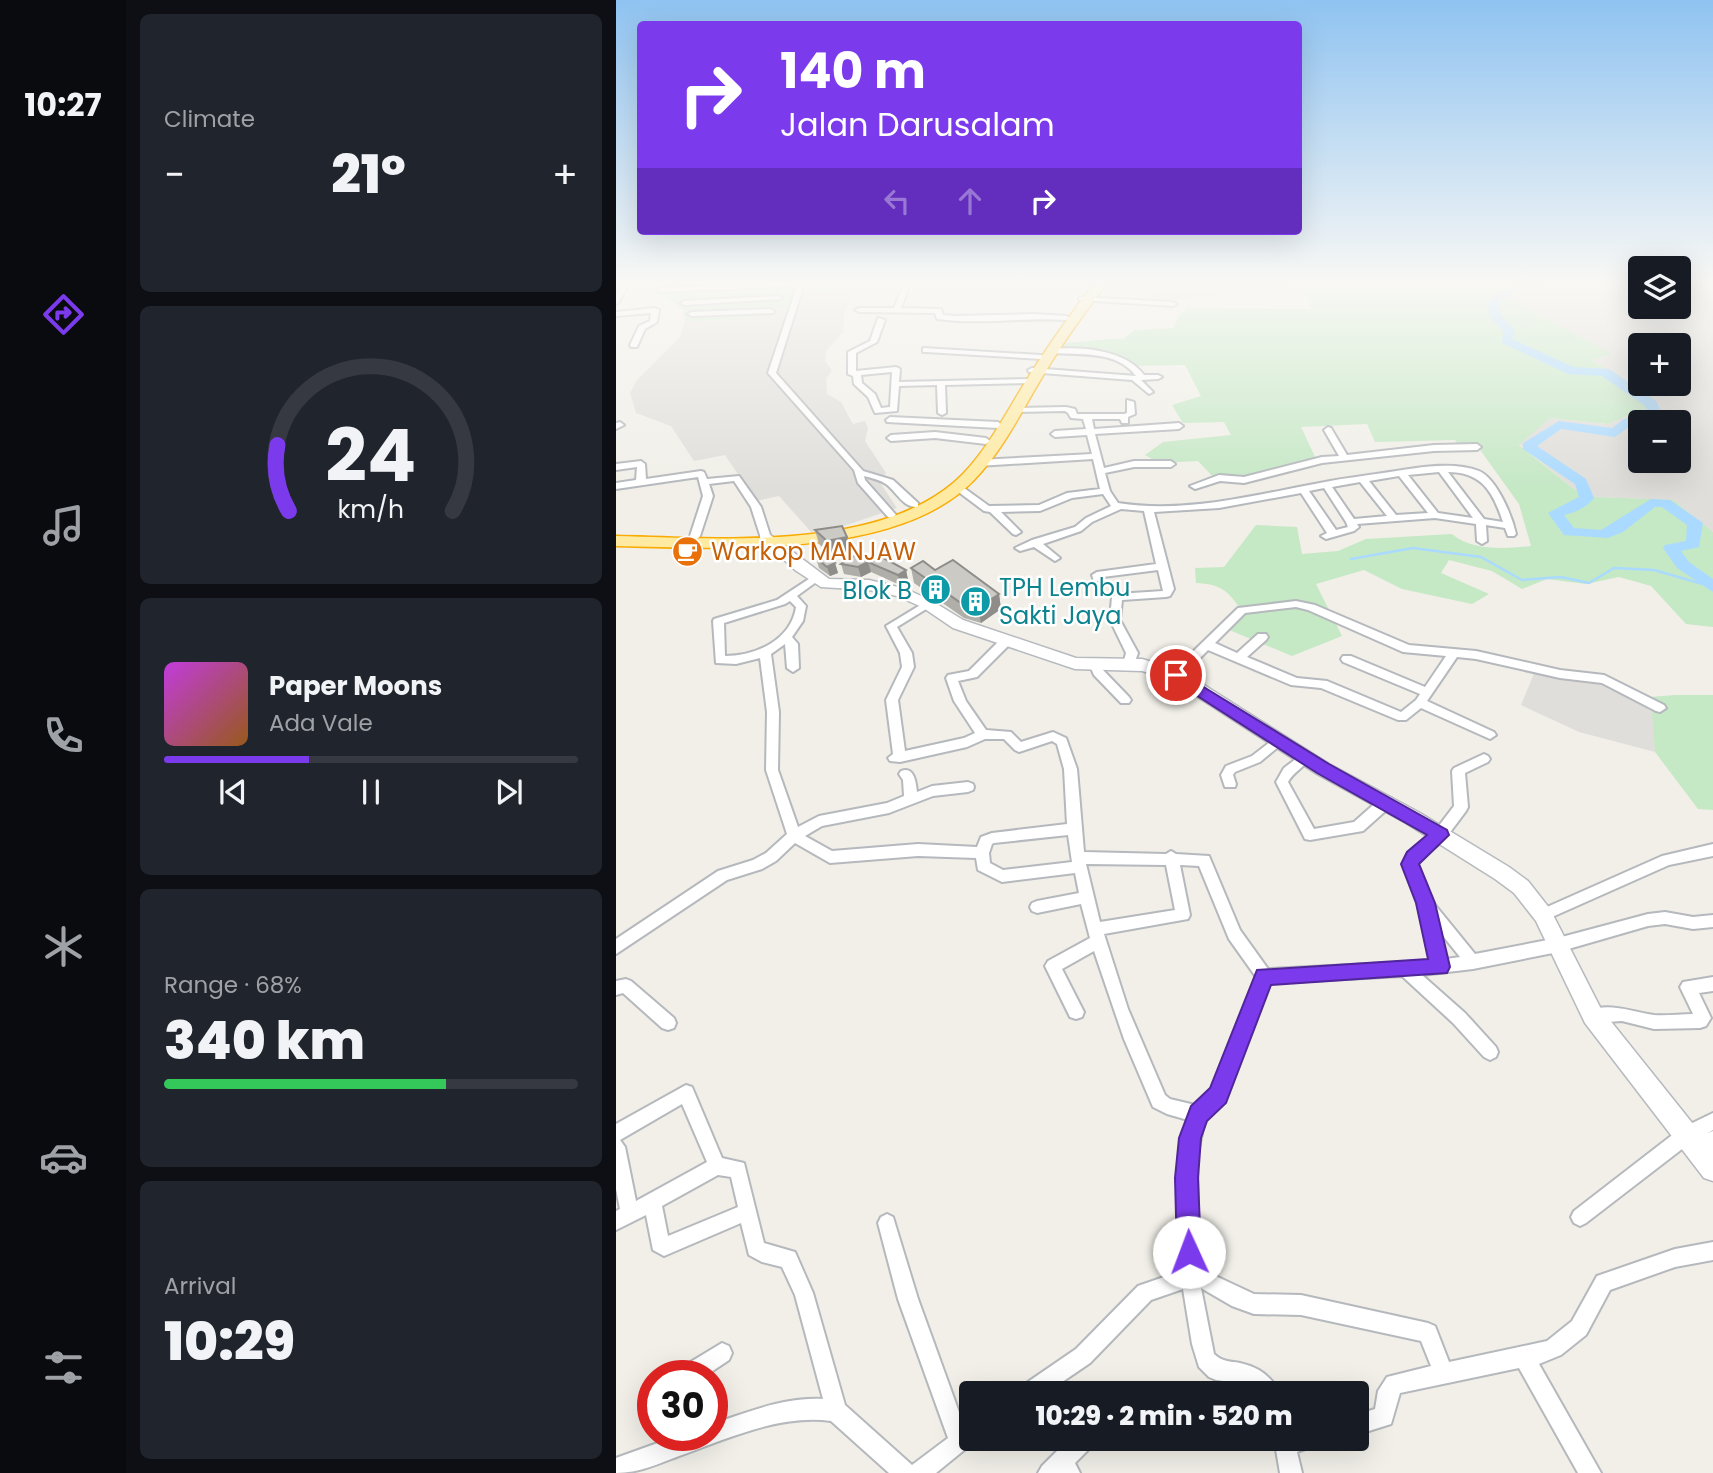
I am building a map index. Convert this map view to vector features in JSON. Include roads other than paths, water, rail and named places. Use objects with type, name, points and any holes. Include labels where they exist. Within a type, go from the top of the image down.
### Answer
[{"type":"highway","points":[[616,539],[695,536],[816,538],[868,528],[926,506],[957,487],[978,463],[1016,410],[1048,350]]},
{"type":"highway","points":[[616,539],[767,537],[835,530],[891,515],[915,505],[948,485],[986,441],[1050,350]]},
{"type":"main road","points":[[767,537],[816,578],[832,586],[876,586],[927,604],[951,620],[1074,663],[1096,666],[1129,664],[1176,675],[1305,757],[1386,802],[1502,873],[1521,887],[1543,915],[1593,1016],[1713,1169]]},
{"type":"street","points":[[780,350],[772,373],[861,473],[890,480],[915,505]]},
{"type":"street","points":[[852,374],[853,350]]},
{"type":"street","points":[[926,350],[1037,369],[1158,377]]},
{"type":"street","points":[[1096,375],[1106,356]]},
{"type":"street","points":[[895,384],[941,383],[1106,356],[1129,363],[1149,392]]},
{"type":"street","points":[[896,369],[894,409],[878,411],[872,396],[858,384],[856,374],[852,374],[896,369]]},
{"type":"street","points":[[941,383],[942,413]]},
{"type":"street","points":[[1016,410],[1066,409],[1072,411],[1074,416],[1087,418],[1124,416],[1131,414],[1130,402]]},
{"type":"street","points":[[1124,416],[1125,428]]},
{"type":"street","points":[[1087,418],[1105,491],[1113,503],[1119,506],[1148,508],[1232,503],[1362,478],[1457,469],[1478,474],[1497,499],[1510,530],[1482,522],[1435,515],[1351,523]]},
{"type":"street","points":[[890,420],[998,425]]},
{"type":"street","points":[[1055,434],[1179,426]]},
{"type":"street","points":[[1328,430],[1345,458]]},
{"type":"street","points":[[891,438],[935,435],[986,441]]},
{"type":"street","points":[[1195,486],[1219,478],[1244,480],[1299,464],[1434,448],[1477,447]]},
{"type":"street","points":[[978,463],[1098,456]]},
{"type":"street","points":[[616,467],[641,464],[641,482]]},
{"type":"street","points":[[1100,471],[1121,465],[1171,464]]},
{"type":"street","points":[[1442,470],[1482,522],[1482,541]]},
{"type":"street","points":[[861,473],[861,481],[891,515]]},
{"type":"street","points":[[616,486],[701,474],[708,496],[695,536]]},
{"type":"street","points":[[1402,474],[1435,515]]},
{"type":"street","points":[[704,482],[726,477],[737,480],[756,507],[767,537]]},
{"type":"street","points":[[1362,478],[1394,519]]},
{"type":"street","points":[[1244,480],[1248,498]]},
{"type":"street","points":[[1304,491],[1329,534],[1351,529],[1354,527],[1326,484]]},
{"type":"street","points":[[957,487],[983,508],[993,509],[1040,508],[1070,495],[1105,491]]},
{"type":"street","points":[[878,500],[902,494]]},
{"type":"street","points":[[1020,548],[1078,529],[1089,520],[1119,506]]},
{"type":"street","points":[[1129,664],[1131,650],[1115,616],[1119,596],[1166,594],[1169,589],[1148,508]]},
{"type":"street","points":[[993,509],[1016,532]]},
{"type":"street","points":[[1035,542],[1055,558]]},
{"type":"street","points":[[1098,579],[1097,575],[1162,566]]},
{"type":"street","points":[[790,596],[799,602],[801,610],[786,638],[765,653],[720,660],[718,621],[773,605],[816,578]]},
{"type":"street","points":[[927,604],[891,626],[906,653],[908,667],[892,700],[897,757],[974,740],[983,734],[1007,735],[1019,747],[1059,737],[1073,774],[1073,829],[1095,935],[1123,1022],[1159,1101],[1167,1106],[1199,1114]]},
{"type":"street","points":[[1176,675],[1242,610],[1296,604],[1311,607],[1407,649],[1482,656],[1563,674],[1604,679],[1660,708]]},
{"type":"street","points":[[1240,658],[1262,637]]},
{"type":"street","points":[[786,638],[792,644],[793,668]]},
{"type":"street","points":[[983,734],[969,719],[952,678],[973,674],[1006,641]]},
{"type":"street","points":[[1208,645],[1294,682],[1323,684],[1402,718],[1423,697],[1453,654]]},
{"type":"street","points":[[765,653],[773,712],[772,770],[794,836],[830,857],[918,850],[982,853]]},
{"type":"street","points":[[1347,659],[1423,697],[1490,735]]},
{"type":"street","points":[[1096,666],[1098,672],[1125,700]]},
{"type":"street","points":[[1230,784],[1227,775],[1230,769],[1255,759],[1279,740]]},
{"type":"street","points":[[1305,757],[1288,771],[1282,782],[1310,835],[1358,827],[1386,802]]},
{"type":"street","points":[[1440,967],[1425,903],[1410,864],[1413,857],[1440,835],[1461,807],[1458,771],[1484,759]]},
{"type":"street","points":[[905,774],[909,779],[911,797]]},
{"type":"street","points":[[616,947],[723,875],[757,865],[771,857],[794,836],[819,821],[890,808],[911,797],[968,786]]},
{"type":"street","points":[[1073,829],[992,838],[986,841],[982,853],[983,866],[1002,876],[1079,863],[1171,857],[1200,859],[1208,864],[1234,934],[1264,976]]},
{"type":"street","points":[[1543,915],[1667,860],[1713,850]]},
{"type":"street","points":[[1076,1012],[1052,966],[1095,935],[1183,915],[1171,857]]},
{"type":"street","points":[[1037,907],[1087,897]]},
{"type":"street","points":[[1425,903],[1472,962]]},
{"type":"street","points":[[1264,976],[1440,967],[1558,945],[1648,920],[1665,918],[1693,923],[1713,921]]},
{"type":"street","points":[[1406,970],[1459,1018],[1490,1052]]},
{"type":"street","points":[[1259,1381],[1247,1373],[1216,1370],[1206,1360],[1187,1168],[1190,1138],[1199,1114],[1218,1096],[1264,976]]},
{"type":"street","points":[[1593,1016],[1622,1014],[1654,1022],[1700,1021],[1703,1018],[1688,987],[1713,984]]},
{"type":"street","points":[[616,988],[626,986],[668,1023]]},
{"type":"street","points":[[616,1133],[686,1093],[717,1166]]},
{"type":"street","points":[[1580,1217],[1713,1121]]},
{"type":"street","points":[[1690,1140],[1713,1140]]},
{"type":"street","points":[[616,1147],[623,1217],[717,1166],[738,1169],[755,1248],[762,1253],[789,1259],[804,1293],[836,1411],[905,1473]]},
{"type":"street","points":[[652,1202],[660,1243],[664,1247],[746,1212]]},
{"type":"street","points":[[887,1223],[908,1299],[959,1422]]},
{"type":"street","points":[[1369,1421],[1384,1417],[1388,1391],[1394,1384],[1543,1353],[1566,1341],[1579,1328],[1604,1283],[1675,1258],[1713,1251]]},
{"type":"street","points":[[1047,1381],[1083,1356],[1144,1293],[1198,1279],[1254,1304],[1301,1305],[1428,1333],[1444,1374]]},
{"type":"street","points":[[711,1360],[722,1353]]},
{"type":"street","points":[[1523,1356],[1590,1473]]},
{"type":"street","points":[[728,1429],[799,1407],[836,1411]]},
{"type":"street","points":[[919,1473],[959,1442]]},
{"type":"street","points":[[616,1469],[651,1451]]},
{"type":"street","points":[[1060,1469],[1075,1451]]},
{"type":"street","points":[[1287,1451],[1291,1473]]},
{"type":"waterway","points":[[1525,350],[1572,371],[1605,372],[1651,404],[1656,415],[1629,422],[1615,433],[1559,425],[1528,446],[1581,482],[1587,498],[1572,509],[1555,513],[1569,532],[1603,535],[1618,529],[1651,503],[1665,503],[1695,523],[1693,544],[1671,548],[1683,565],[1713,587]]},
{"type":"waterway","points":[[1351,559],[1413,548],[1481,557],[1522,580],[1561,577],[1589,583],[1614,568],[1654,570],[1713,587]]},
{"type":"place","name":"Warkop MANJAW","points":[[688,551]]},
{"type":"place","name":"Blok B","points":[[935,590]]},
{"type":"place","name":"TPH Lembu Sakti Jaya","points":[[976,601]]}]
